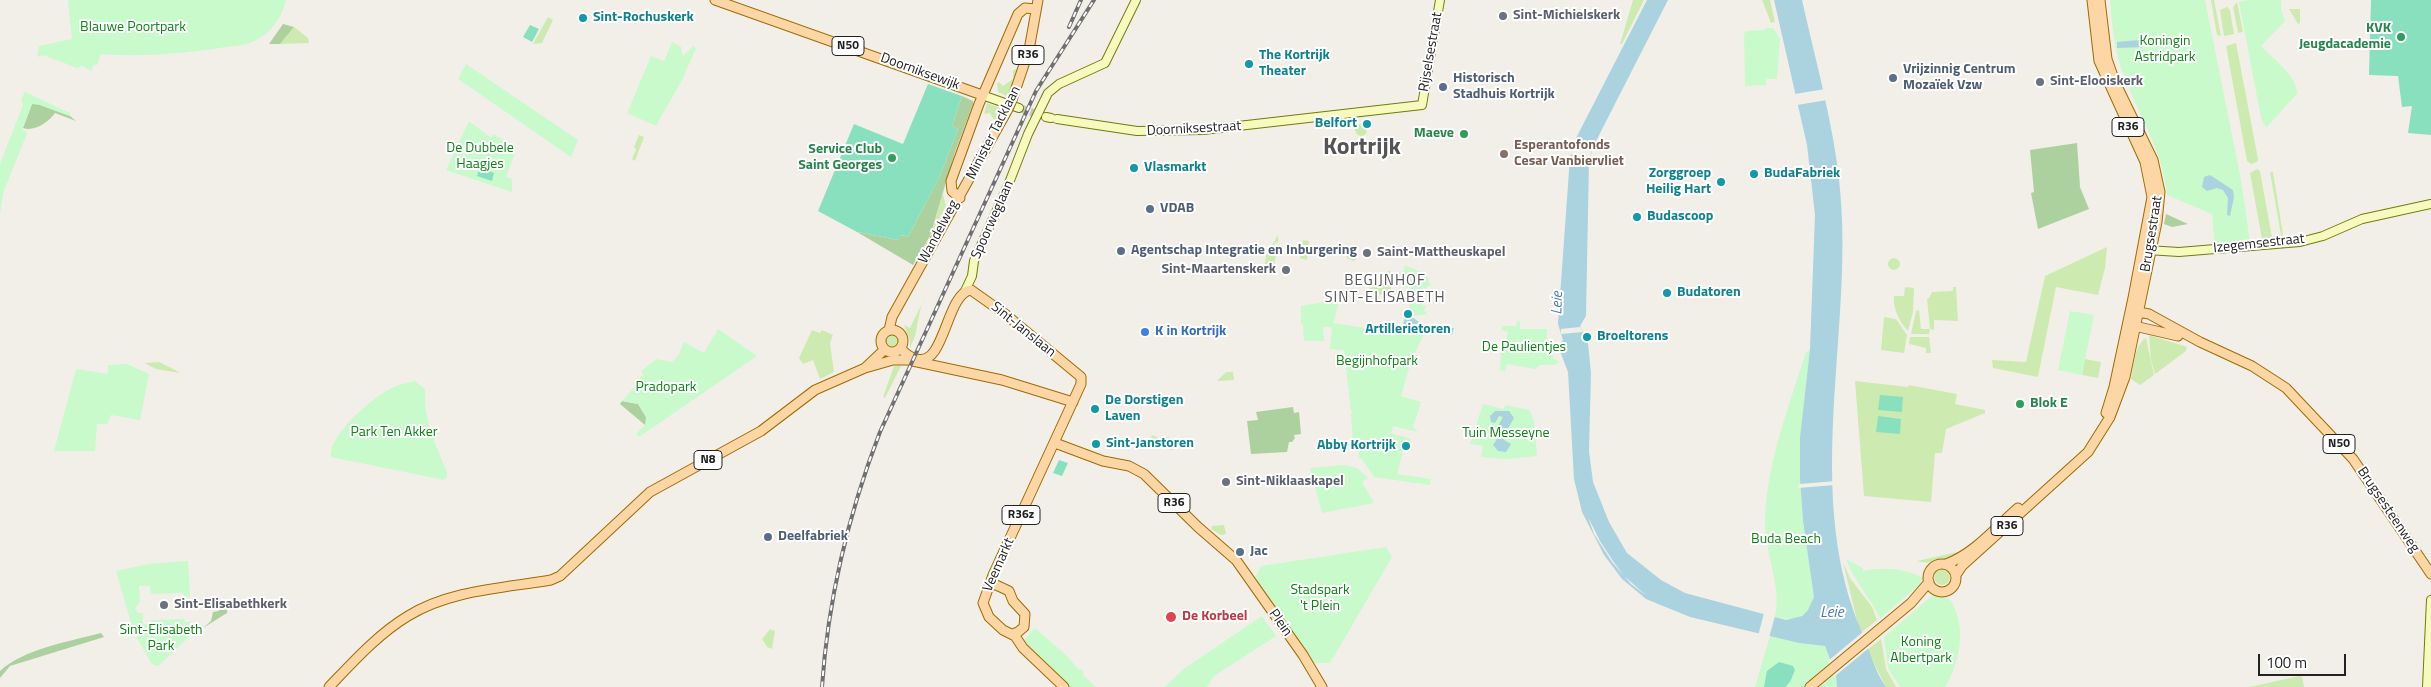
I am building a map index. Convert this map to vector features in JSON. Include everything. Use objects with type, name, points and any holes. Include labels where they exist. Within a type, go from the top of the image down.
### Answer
[{"type":"main road","name":"Doorniksewijk","points":[[715,0],[982,95]]},
{"type":"main road","name":"R36","points":[[2092,0],[2100,46]]},
{"type":"main road","name":"R36","points":[[2100,0],[2100,46]]},
{"type":"main road","name":"Minister Tacklaan","points":[[960,198],[1012,100],[1027,57],[1037,4],[1025,8],[1018,14],[982,95]]},
{"type":"main road","name":"Brugsestraat","points":[[2100,46],[2099,61],[2150,176],[2152,205],[2147,250],[2134,311]]},
{"type":"main road","name":"Wandelweg","points":[[892,330],[891,320],[960,198],[952,191],[951,181],[982,95]]},
{"type":"main road","name":"Spoorweglaan","points":[[936,349],[961,296],[965,292]]},
{"type":"main road","name":"Sint-Janslaan","points":[[965,292],[976,292],[1079,374]]},
{"type":"main road","name":"R36","points":[[1931,586],[1929,571],[1934,566],[1957,560],[1969,551],[2054,476],[2088,443],[2105,414],[2112,396],[2134,311]]},
{"type":"main road","name":"Brugsesteenweg","points":[[2134,311],[2149,314],[2200,342],[2266,373],[2294,395],[2353,459],[2431,574]]},
{"type":"main road","name":"R36","points":[[1931,586],[1942,592],[1951,588],[1962,566],[2077,462],[2095,442],[2118,398],[2125,377],[2131,325]]},
{"type":"main road","name":"Brugsesteenweg","points":[[2131,325],[2200,342]]},
{"type":"main road","name":"R36","points":[[884,350],[880,339],[884,333],[892,330]]},
{"type":"main road","points":[[892,330],[902,338],[899,350]]},
{"type":"main road","points":[[884,350],[889,352],[899,350],[909,357],[922,360],[928,358],[936,349]]},
{"type":"main road","points":[[936,349],[936,360],[964,372]]},
{"type":"main road","name":"N8","points":[[865,368],[884,350]]},
{"type":"main road","points":[[899,350],[908,360],[1028,387],[1073,402]]},
{"type":"main road","name":"N8","points":[[329,687],[376,641],[409,615],[432,604],[459,595],[551,580],[568,570],[595,546],[650,492],[761,431],[815,390],[865,368],[893,360],[908,360]]},
{"type":"main road","name":"Veemarkt","points":[[1012,634],[1003,630],[984,608],[988,588],[1082,382],[1079,374]]},
{"type":"main road","name":"Plein","points":[[1055,443],[1103,461],[1122,464],[1144,474],[1236,560],[1303,655],[1322,687]]},
{"type":"main road","points":[[1946,564],[1952,568],[1956,575]]},
{"type":"main road","points":[[988,588],[996,584],[1006,588],[1026,619],[1022,629],[1012,634]]},
{"type":"main road","name":"R36","points":[[1810,687],[1931,586]]},
{"type":"main road","name":"R36z","points":[[1012,634],[1023,648],[1064,687]]},
{"type":"street","name":"Spoorweglaan","points":[[965,292],[972,276],[974,261],[1009,184],[1028,134],[1050,90],[1066,80],[1101,66],[1108,60],[1136,0]]},
{"type":"street","name":"Rijselsestraat","points":[[1422,105],[1440,0]]},
{"type":"street","points":[[982,95],[1019,108]]},
{"type":"street","name":"Doorniksestraat","points":[[1051,118],[1133,131],[1204,130],[1422,105]]},
{"type":"street","name":"Izegemsestraat","points":[[2147,250],[2179,252],[2300,242],[2323,236],[2362,219],[2431,204]]},
{"type":"street","points":[[2427,687],[2431,600]]},
{"type":"green space","name":"Blauwe Poortpark","points":[[68,0],[286,0],[282,13],[271,29],[250,43],[175,53],[146,55],[101,54],[97,65],[93,65],[92,71],[82,66],[77,68],[43,55],[37,57],[39,46],[72,39]]},
{"type":"green space","points":[[1633,0],[1644,0],[1622,44],[1620,44]]},
{"type":"green space","points":[[1762,0],[1770,0],[1775,22],[1771,23]]},
{"type":"green space","name":"Koningin Astridpark","points":[[2110,0],[2205,0],[2241,180],[2250,242],[2215,244],[2212,214],[2167,195],[2161,163],[2130,91],[2118,57]]},
{"type":"green space","points":[[2211,0],[2214,0],[2221,36],[2217,35]]},
{"type":"green space","points":[[2248,0],[2281,0],[2281,9],[2285,21],[2261,46],[2289,74],[2296,87],[2297,94],[2266,128],[2261,118],[2239,2]]},
{"type":"green space","name":"KVK Jeugdacademie","points":[[2371,0],[2431,0],[2431,135],[2408,133],[2412,106],[2402,107],[2398,76],[2369,75]]},
{"type":"green space","points":[[2237,2],[2243,32],[2238,33],[2233,7]]},
{"type":"green space","points":[[2227,7],[2230,10],[2234,34],[2224,36],[2220,10]]},
{"type":"green space","points":[[2289,9],[2300,9],[2300,23],[2298,24]]},
{"type":"green space","points":[[548,17],[553,20],[542,43],[533,44]]},
{"type":"green space","points":[[283,24],[294,27],[280,44],[269,44]]},
{"type":"green space","points":[[530,25],[539,29],[532,42],[523,37]]},
{"type":"green space","points":[[294,27],[308,38],[309,43],[280,44]]},
{"type":"green space","points":[[1765,28],[1773,28],[1780,38],[1777,79],[1766,79],[1766,85],[1745,86],[1744,34],[1746,31],[1765,30]]},
{"type":"green space","points":[[672,42],[681,47],[683,56],[693,46],[696,48],[682,80],[656,126],[627,113],[651,56],[664,61]]},
{"type":"green space","points":[[2236,43],[2258,159],[2257,162],[2251,164],[2247,161],[2226,46]]},
{"type":"green space","points":[[466,64],[578,140],[571,157],[458,79]]},
{"type":"green space","points":[[1020,66],[1009,97],[998,92],[997,83],[999,82],[1003,86],[1013,79],[1013,71]]},
{"type":"green space","name":"Service Club Saint Georges","points":[[928,84],[962,96],[952,126],[958,129],[940,176],[908,237],[901,235],[898,240],[857,232],[818,211],[854,124],[903,144]]},
{"type":"green space","points":[[25,92],[70,113],[70,116],[32,104],[22,130],[27,132],[26,136],[3,193],[0,215],[0,164],[23,105],[21,99]]},
{"type":"green space","points":[[962,96],[973,101],[973,104],[955,152],[930,236],[913,265],[857,232],[898,240],[900,235],[908,237],[940,176],[958,129],[952,126]]},
{"type":"green space","points":[[35,103],[70,116],[76,121],[55,113],[41,125],[32,129],[23,128],[32,104]]},
{"type":"green space","points":[[987,103],[1003,109],[996,124],[990,113],[984,114]]},
{"type":"green space","name":"De Dubbele Haagjes","points":[[469,121],[490,137],[494,134],[516,150],[506,177],[512,179],[512,192],[446,170]]},
{"type":"green space","points":[[1359,124],[1363,124],[1367,130],[1363,136],[1359,136],[1355,132],[1355,128]]},
{"type":"green space","points":[[639,135],[644,137],[635,161],[632,159]]},
{"type":"green space","points":[[2077,143],[2080,187],[2089,209],[2038,229],[2031,193],[2034,192],[2030,150]]},
{"type":"green space","points":[[480,168],[494,173],[492,181],[477,176]]},
{"type":"green space","points":[[2257,169],[2260,171],[2272,238],[2262,239],[2250,173]]},
{"type":"green space","points":[[2270,172],[2273,172],[2284,241],[2282,241]]},
{"type":"green space","points":[[947,180],[943,194],[946,206],[930,236]]},
{"type":"green space","points":[[2166,214],[2188,224],[2172,227],[2164,224]]},
{"type":"green space","points":[[1278,235],[1278,243],[1275,242],[1274,250],[1271,251],[1271,255],[1276,255],[1274,266],[1265,264],[1266,256]]},
{"type":"green space","points":[[1303,240],[1309,241],[1307,260],[1300,258]]},
{"type":"green space","points":[[1348,247],[1357,253],[1357,258],[1354,261],[1347,258],[1345,249]]},
{"type":"green space","points":[[2107,247],[2105,268],[2098,295],[2056,287],[2038,377],[1993,368],[1992,360],[2026,362],[2045,276]]},
{"type":"green space","points":[[1892,258],[1896,258],[1900,264],[1896,270],[1892,270],[1888,266],[1888,262]]},
{"type":"green space","points":[[1405,265],[1425,274],[1430,280],[1428,281],[1431,284],[1416,296],[1415,300],[1426,307],[1424,310],[1427,314],[1413,316],[1409,311],[1411,291],[1409,287],[1406,288],[1402,276]]},
{"type":"green space","points":[[1391,270],[1389,275],[1392,298],[1373,293],[1370,288],[1382,284],[1379,276]]},
{"type":"green space","points":[[932,283],[921,306],[915,336],[910,348],[910,340],[904,325],[910,328]]},
{"type":"green space","points":[[1905,287],[1914,288],[1913,312],[1908,331],[1897,315],[1894,306],[1894,296],[1904,296]]},
{"type":"green space","points":[[1953,287],[1956,287],[1958,321],[1934,320],[1934,330],[1930,329],[1927,299],[1932,292],[1953,291]]},
{"type":"green space","name":"Begijnhofpark","points":[[1336,300],[1338,306],[1333,323],[1399,333],[1404,317],[1403,325],[1426,330],[1411,361],[1401,396],[1421,402],[1413,427],[1418,432],[1393,426],[1391,433],[1411,439],[1409,444],[1405,443],[1397,474],[1431,479],[1430,485],[1374,477],[1362,459],[1359,458],[1359,448],[1353,447],[1351,413],[1354,412],[1351,411],[1344,350],[1330,349],[1332,327],[1323,327],[1324,341],[1304,341],[1303,324],[1301,324],[1301,306]]},
{"type":"green space","points":[[1919,310],[1921,329],[1930,329],[1929,334],[1911,334],[1916,311]]},
{"type":"green space","points":[[2070,311],[2094,315],[2082,375],[2058,370]]},
{"type":"green space","points":[[1884,317],[1896,319],[1907,335],[1904,353],[1881,350]]},
{"type":"green space","name":"De Paulientjes","points":[[1517,321],[1520,321],[1520,329],[1547,329],[1546,349],[1552,350],[1553,359],[1559,363],[1540,365],[1535,369],[1507,364],[1505,371],[1500,370],[1501,347],[1504,347],[1508,332],[1502,330],[1502,326],[1516,326]]},
{"type":"green space","name":"Pradopark","points":[[718,329],[757,356],[639,437],[636,434],[645,425],[646,417],[638,404],[622,401],[638,383],[635,381],[643,375],[641,371],[656,359],[672,362],[678,356],[684,342],[704,353]]},
{"type":"green space","points":[[812,330],[820,333],[822,330],[833,335],[830,343],[834,372],[820,379],[813,360],[803,364],[799,358]]},
{"type":"green space","points":[[891,334],[896,336],[898,341],[896,346],[891,348],[886,346],[884,341],[886,336]]},
{"type":"green space","points":[[2149,335],[2187,347],[2186,351],[2155,374],[2151,360]]},
{"type":"green space","points":[[1910,337],[1929,337],[1931,353],[1926,353],[1926,348],[1909,344]]},
{"type":"green space","points":[[2146,338],[2154,375],[2140,385],[2131,379],[2137,350]]},
{"type":"green space","name":"Buda Beach","points":[[1810,351],[1803,415],[1801,500],[1804,530],[1813,578],[1814,597],[1812,604],[1804,613],[1788,619],[1775,617],[1777,605],[1775,580],[1765,532],[1765,519],[1774,455],[1806,352]]},
{"type":"green space","points":[[2085,359],[2101,362],[2098,378],[2082,375]]},
{"type":"green space","points":[[159,362],[180,373],[156,369],[144,363]]},
{"type":"green space","points":[[127,364],[149,374],[140,420],[111,415],[107,424],[97,424],[95,451],[54,451],[76,369],[108,374],[108,365]]},
{"type":"green space","points":[[894,366],[901,366],[885,398],[883,397]]},
{"type":"green space","points":[[1226,372],[1233,372],[1234,380],[1217,381]]},
{"type":"green space","name":"Park Ten Akker","points":[[415,381],[425,389],[428,421],[447,472],[447,477],[444,480],[331,457],[336,439],[352,419],[388,390],[401,384]]},
{"type":"green space","points":[[1855,381],[1908,387],[1909,385],[1957,394],[1955,404],[1985,410],[1985,413],[1946,429],[1942,453],[1935,453],[1931,502],[1864,496]]},
{"type":"green space","points":[[1880,395],[1903,397],[1902,412],[1878,410]]},
{"type":"green space","points":[[622,401],[638,404],[648,420],[645,425],[620,404]]},
{"type":"green space","name":"Tuin Messeyne","points":[[1483,404],[1504,409],[1505,405],[1529,410],[1534,420],[1537,456],[1506,459],[1481,457],[1483,446],[1470,444]]},
{"type":"green space","points":[[1293,407],[1294,413],[1299,412],[1301,434],[1294,435],[1295,438],[1292,442],[1289,442],[1287,452],[1251,454],[1247,421],[1258,420],[1256,412]]},
{"type":"green space","points":[[1878,416],[1901,419],[1900,434],[1876,432]]},
{"type":"green space","points":[[1152,435],[1165,441],[1167,437],[1175,439],[1173,450],[1148,446],[1150,442],[1151,445],[1155,443],[1155,446],[1156,444],[1158,447],[1160,444],[1162,447],[1163,445],[1171,448],[1173,440],[1169,440],[1168,445],[1163,442],[1160,443],[1160,441],[1157,442],[1157,439],[1156,442],[1153,439],[1150,441]]},
{"type":"green space","points":[[1059,460],[1068,463],[1062,476],[1053,473]]},
{"type":"green space","points":[[1345,465],[1357,468],[1368,478],[1362,482],[1374,503],[1322,513],[1310,468]]},
{"type":"green space","points":[[1224,525],[1226,534],[1221,535],[1211,529],[1212,526]]},
{"type":"green space","name":"Stadspark 't Plein","points":[[1386,547],[1392,557],[1330,663],[1313,663],[1255,578],[1261,566]]},
{"type":"green space","points":[[1962,551],[1941,561],[1929,563],[1917,561]]},
{"type":"green space","name":"Koning Albertpark","points":[[1846,559],[1863,568],[1863,571],[1894,569],[1909,572],[1923,578],[1920,585],[1880,618],[1853,575]]},
{"type":"green space","name":"Sint-Elisabeth Park","points":[[188,561],[190,597],[184,597],[184,593],[151,594],[150,586],[139,586],[140,602],[135,608],[138,613],[143,613],[143,624],[151,624],[151,620],[184,619],[185,622],[191,622],[191,635],[158,666],[152,664],[134,633],[116,571],[149,564]]},
{"type":"green space","points":[[1843,562],[1850,578],[1872,607],[1877,620],[1862,632],[1858,625]]},
{"type":"green space","points":[[1939,569],[1945,569],[1950,574],[1948,583],[1939,585],[1934,580],[1934,574]]},
{"type":"green space","name":"Koning Albertpark","points":[[1934,594],[1949,598],[1955,608],[1958,619],[1960,642],[1951,677],[1945,687],[1900,687],[1888,668],[1884,637]]},
{"type":"green space","points":[[218,598],[228,601],[227,613],[203,628],[211,621],[213,612],[219,611]]},
{"type":"green space","points":[[1262,616],[1276,636],[1214,676],[1207,687],[1165,687],[1185,668]]},
{"type":"green space","points":[[1035,628],[1068,657],[1079,670],[1082,669],[1084,676],[1096,687],[1066,687],[1022,642]]},
{"type":"green space","points":[[770,629],[775,631],[772,649],[767,647],[762,639]]},
{"type":"green space","points":[[101,633],[104,637],[10,666],[0,678],[0,671],[10,663],[34,651]]},
{"type":"green space","points":[[1770,636],[1799,643],[1825,646],[1836,675],[1837,687],[1755,687]]},
{"type":"green space","points":[[1881,639],[1886,669],[1896,687],[1886,687],[1867,650]]},
{"type":"green space","points":[[1779,662],[1793,666],[1795,670],[1790,682],[1785,687],[1764,687],[1767,671]]},
{"type":"green space","points":[[2299,676],[2302,677],[2304,687],[2250,687]]},
{"type":"water","name":"Leie","points":[[1647,0],[1668,0],[1595,143],[1589,160],[1586,316],[1580,326],[1583,332],[1582,340],[1588,343],[1591,373],[1589,451],[1593,482],[1609,522],[1627,553],[1661,580],[1685,593],[1786,620],[1802,616],[1808,610],[1814,597],[1803,521],[1800,438],[1810,349],[1815,215],[1807,145],[1774,0],[1802,0],[1833,136],[1842,220],[1842,271],[1833,428],[1832,481],[1836,532],[1845,583],[1872,660],[1886,687],[1837,687],[1836,675],[1825,646],[1799,643],[1690,617],[1646,599],[1622,579],[1604,555],[1582,512],[1574,479],[1568,372],[1558,346],[1563,340],[1558,324],[1570,157],[1573,144]]},
{"type":"water","points":[[2140,37],[2143,38],[2141,42],[2143,47],[2117,48],[2117,42],[2140,40]]},
{"type":"water","points":[[2210,175],[2233,190],[2234,197],[2230,216],[2227,215],[2228,198],[2223,190],[2217,188],[2207,191],[2202,187],[2204,177]]},
{"type":"water","points":[[1412,317],[1428,328],[1454,328],[1452,335],[1403,325],[1405,318]]},
{"type":"water","points":[[1495,411],[1509,411],[1514,418],[1504,440],[1511,444],[1506,452],[1498,451],[1493,445],[1499,436],[1498,426],[1503,417],[1499,416],[1495,423],[1491,422],[1490,416]]},
{"type":"pier","points":[[1825,89],[1827,100],[1797,105],[1795,94]]},
{"type":"pier","points":[[1573,144],[1592,150],[1589,160],[1570,154]]},
{"type":"pier","points":[[1580,327],[1583,332],[1561,334],[1561,329]]},
{"type":"pier","points":[[1836,481],[1835,485],[1798,488],[1800,484]]},
{"type":"pier","points":[[1588,517],[1600,541],[1623,575],[1612,562],[1594,534]]},
{"type":"pier","points":[[1624,576],[1647,596],[1631,584]]},
{"type":"pier","points":[[1764,613],[1775,616],[1769,638],[1758,636]]},
{"type":"pier","points":[[1864,631],[1869,648],[1834,677],[1828,661]]},
{"type":"tunnel","points":[[1019,108],[1043,116]]},
{"type":"railway","points":[[1069,27],[1081,0]]},
{"type":"railway","points":[[822,687],[829,622],[841,558],[858,494],[880,432],[1036,91],[1094,0]]},
{"type":"place","name":"Sint-Michielskerk","points":[[1503,16]]},
{"type":"place","name":"Sint-Rochuskerk","points":[[583,18]]},
{"type":"place","name":"KVK Jeugdacademie","points":[[2401,37]]},
{"type":"place","name":"The Kortrijk Theater","points":[[1249,64]]},
{"type":"place","name":"Vrijzinnig Centrum Mozaïek Vzw","points":[[1893,78]]},
{"type":"place","name":"Sint-Elooiskerk","points":[[2040,82]]},
{"type":"place","name":"Historisch Stadhuis Kortrijk","points":[[1443,87]]},
{"type":"place","name":"Belfort","points":[[1367,124]]},
{"type":"place","name":"Maeve","points":[[1464,134]]},
{"type":"place","name":"Esperantofonds Cesar Vanbiervliet","points":[[1504,154]]},
{"type":"place","name":"Service Club Saint Georges","points":[[892,158]]},
{"type":"place","name":"Vlasmarkt","points":[[1134,168]]},
{"type":"place","name":"BudaFabriek","points":[[1754,174]]},
{"type":"place","name":"Zorggroep Heilig Hart","points":[[1721,182]]},
{"type":"place","name":"VDAB","points":[[1150,209]]},
{"type":"place","name":"Budascoop","points":[[1637,217]]},
{"type":"place","name":"Agentschap Integratie en Inburgering","points":[[1121,251]]},
{"type":"place","name":"Saint-Mattheuskapel","points":[[1367,253]]},
{"type":"place","name":"Sint-Maartenskerk","points":[[1286,270]]},
{"type":"place","name":"Budatoren","points":[[1667,293]]},
{"type":"place","name":"Artillerietoren","points":[[1408,314]]},
{"type":"place","name":"K in Kortrijk","points":[[1145,332]]},
{"type":"place","name":"Broeltorens","points":[[1587,337]]},
{"type":"place","name":"Blok E","points":[[2020,404]]},
{"type":"place","name":"De Dorstigen Laven","points":[[1095,409]]},
{"type":"place","name":"Sint-Janstoren","points":[[1096,444]]},
{"type":"place","name":"Abby Kortrijk","points":[[1406,446]]},
{"type":"place","name":"Sint-Niklaaskapel","points":[[1226,482]]},
{"type":"place","name":"Deelfabriek","points":[[768,537]]},
{"type":"place","name":"Jac","points":[[1240,552]]},
{"type":"place","name":"Sint-Elisabethkerk","points":[[164,605]]},
{"type":"place","name":"De Korbeel","points":[[1171,617]]},
{"type":"district","name":"Kortrijk","points":[[1362,148]]},
{"type":"district","name":"BEGIJNHOF SINT-ELISABETH","points":[[1385,290]]}]
